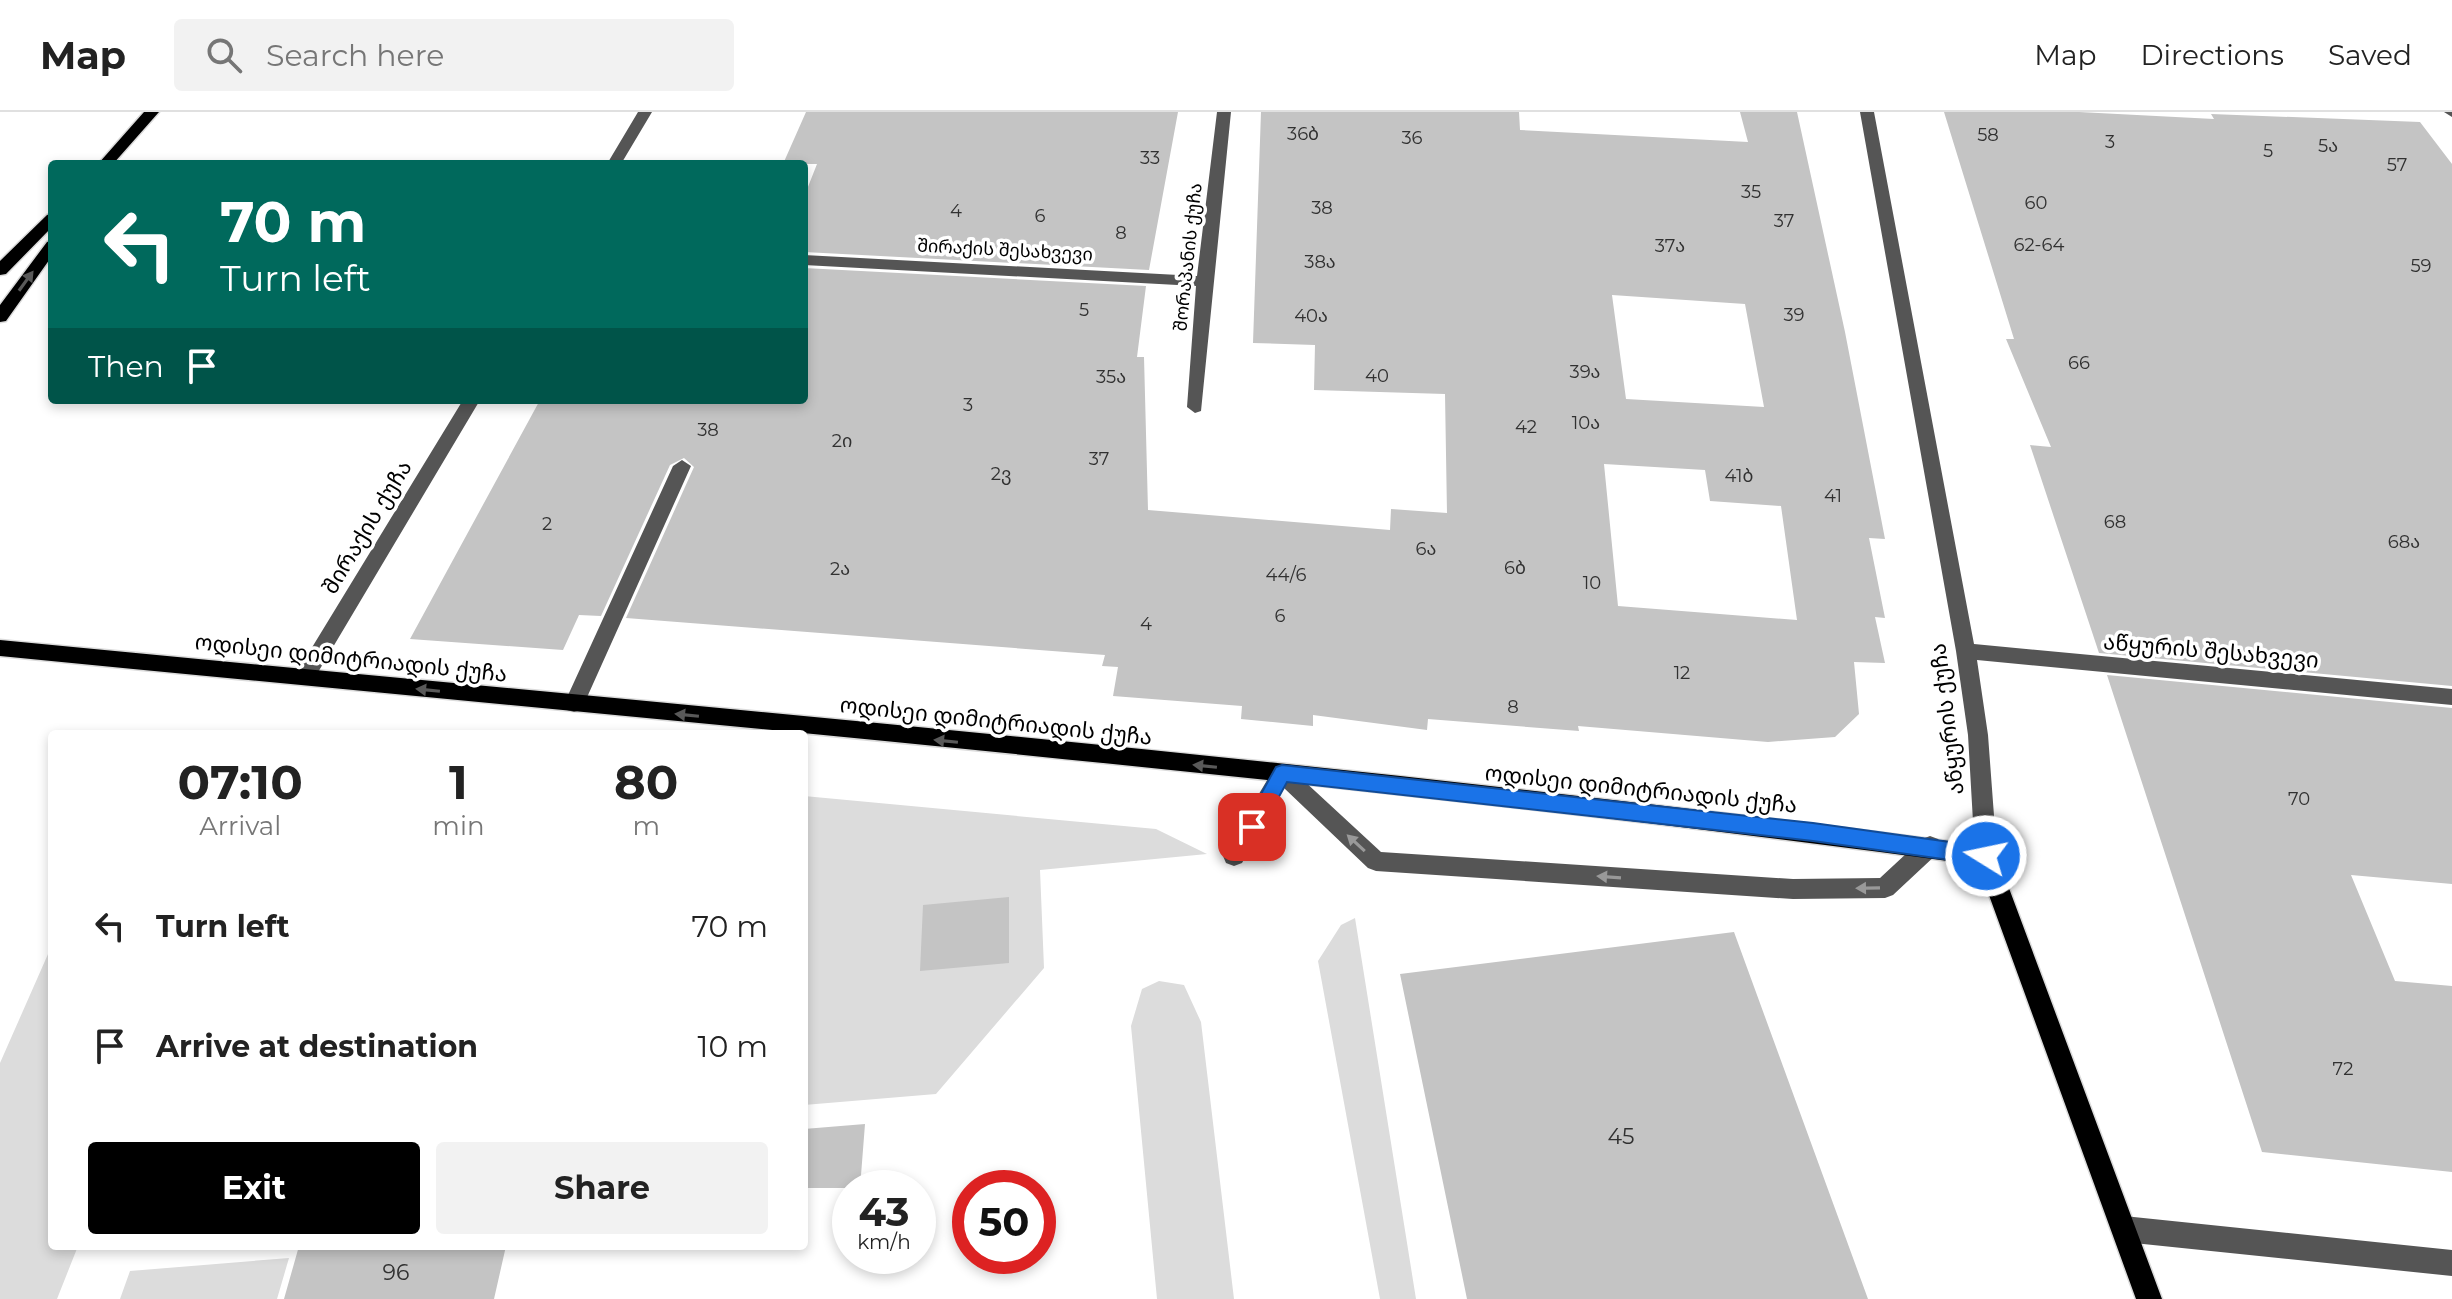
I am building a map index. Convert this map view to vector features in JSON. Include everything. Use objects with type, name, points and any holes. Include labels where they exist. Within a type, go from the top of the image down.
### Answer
[{"type":"main road","points":[[111,160],[152,112]]},
{"type":"main road","points":[[0,270],[48,222]]},
{"type":"main road","points":[[0,317],[48,251]]},
{"type":"main road","name":"ოდისეი დიმიტრიადის ქუჩა","points":[[0,648],[1282,773],[1930,846],[1986,856]]},
{"type":"main road","name":"აწყურის ქუჩა","points":[[1986,856],[2149,1299]]},
{"type":"street","points":[[616,160],[645,112]]},
{"type":"street","name":"შორაპანის ქუჩა","points":[[1195,407],[1204,281],[1224,112]]},
{"type":"street","name":"აწყურის ქუჩა","points":[[1867,112],[1966,651],[1978,735],[1986,856]]},
{"type":"street","name":"შირაქის შესახვევი","points":[[808,260],[1204,281]]},
{"type":"street","name":"შირაქის ქუჩა","points":[[304,678],[470,404]]},
{"type":"street","points":[[574,704],[682,466]]},
{"type":"street","name":"აწყურის შესახვევი","points":[[1966,651],[2452,697]]},
{"type":"street","points":[[1234,856],[1282,773],[1376,861],[1793,889],[1885,888],[1930,846]]},
{"type":"street","points":[[2124,1229],[2452,1263]]},
{"type":"shaded area","points":[[808,796],[1156,829],[1207,854],[1040,870],[1044,968],[936,1094],[808,1105]]},
{"type":"shaded area","points":[[1355,918],[1416,1299],[1380,1299],[1318,961],[1341,925]]},
{"type":"shaded area","points":[[48,954],[48,1250],[76,1250],[57,1299],[0,1299],[0,1063]]},
{"type":"shaded area","points":[[1159,981],[1184,985],[1201,1022],[1234,1299],[1157,1299],[1131,1026],[1142,989]]},
{"type":"shaded area","points":[[289,1258],[277,1299],[120,1299],[130,1271]]},
{"type":"building","points":[[806,112],[1178,112],[1149,270],[808,252],[808,187],[817,164],[808,164],[808,160],[785,160]]},
{"type":"building","points":[[1261,112],[1519,112],[1520,130],[1748,142],[1740,112],[1797,112],[1845,332],[1885,539],[1869,538],[1885,618],[1875,617],[1885,663],[1854,662],[1859,714],[1835,737],[1768,742],[1578,726],[1579,731],[1428,719],[1427,730],[1313,715],[1313,726],[1241,719],[1242,706],[1113,696],[1118,667],[1102,666],[1105,655],[626,618],[694,467],[684,458],[670,465],[601,616],[579,615],[563,650],[410,639],[538,404],[808,404],[808,268],[1146,286],[1137,357],[1144,357],[1148,510],[1390,530],[1391,509],[1447,513],[1445,394],[1314,390],[1315,345],[1253,343]],"holes":[[[1612,295],[1745,304],[1764,407],[1626,399]],[[1604,464],[1705,470],[1710,501],[1781,506],[1797,620],[1618,606]]]},
{"type":"building","points":[[1944,112],[2079,112],[2214,119],[2211,114],[2420,122],[2452,164],[2452,686],[2099,653],[2030,445],[2051,447],[2006,339],[2014,339]]},
{"type":"building","points":[[2107,675],[2452,708],[2452,884],[2351,875],[2395,981],[2452,986],[2452,1172],[2262,1152]]},
{"type":"building","points":[[1009,897],[1009,963],[920,971],[923,905]]},
{"type":"building","points":[[1734,932],[1868,1299],[1467,1299],[1400,974]]},
{"type":"building","points":[[865,1124],[861,1170],[832,1170],[832,1188],[808,1188],[808,1129]]},
{"type":"building","points":[[298,1250],[505,1250],[494,1299],[284,1299]]},
{"type":"route","points":[[1252,827],[1282,773],[1813,832],[1986,856]]}]
